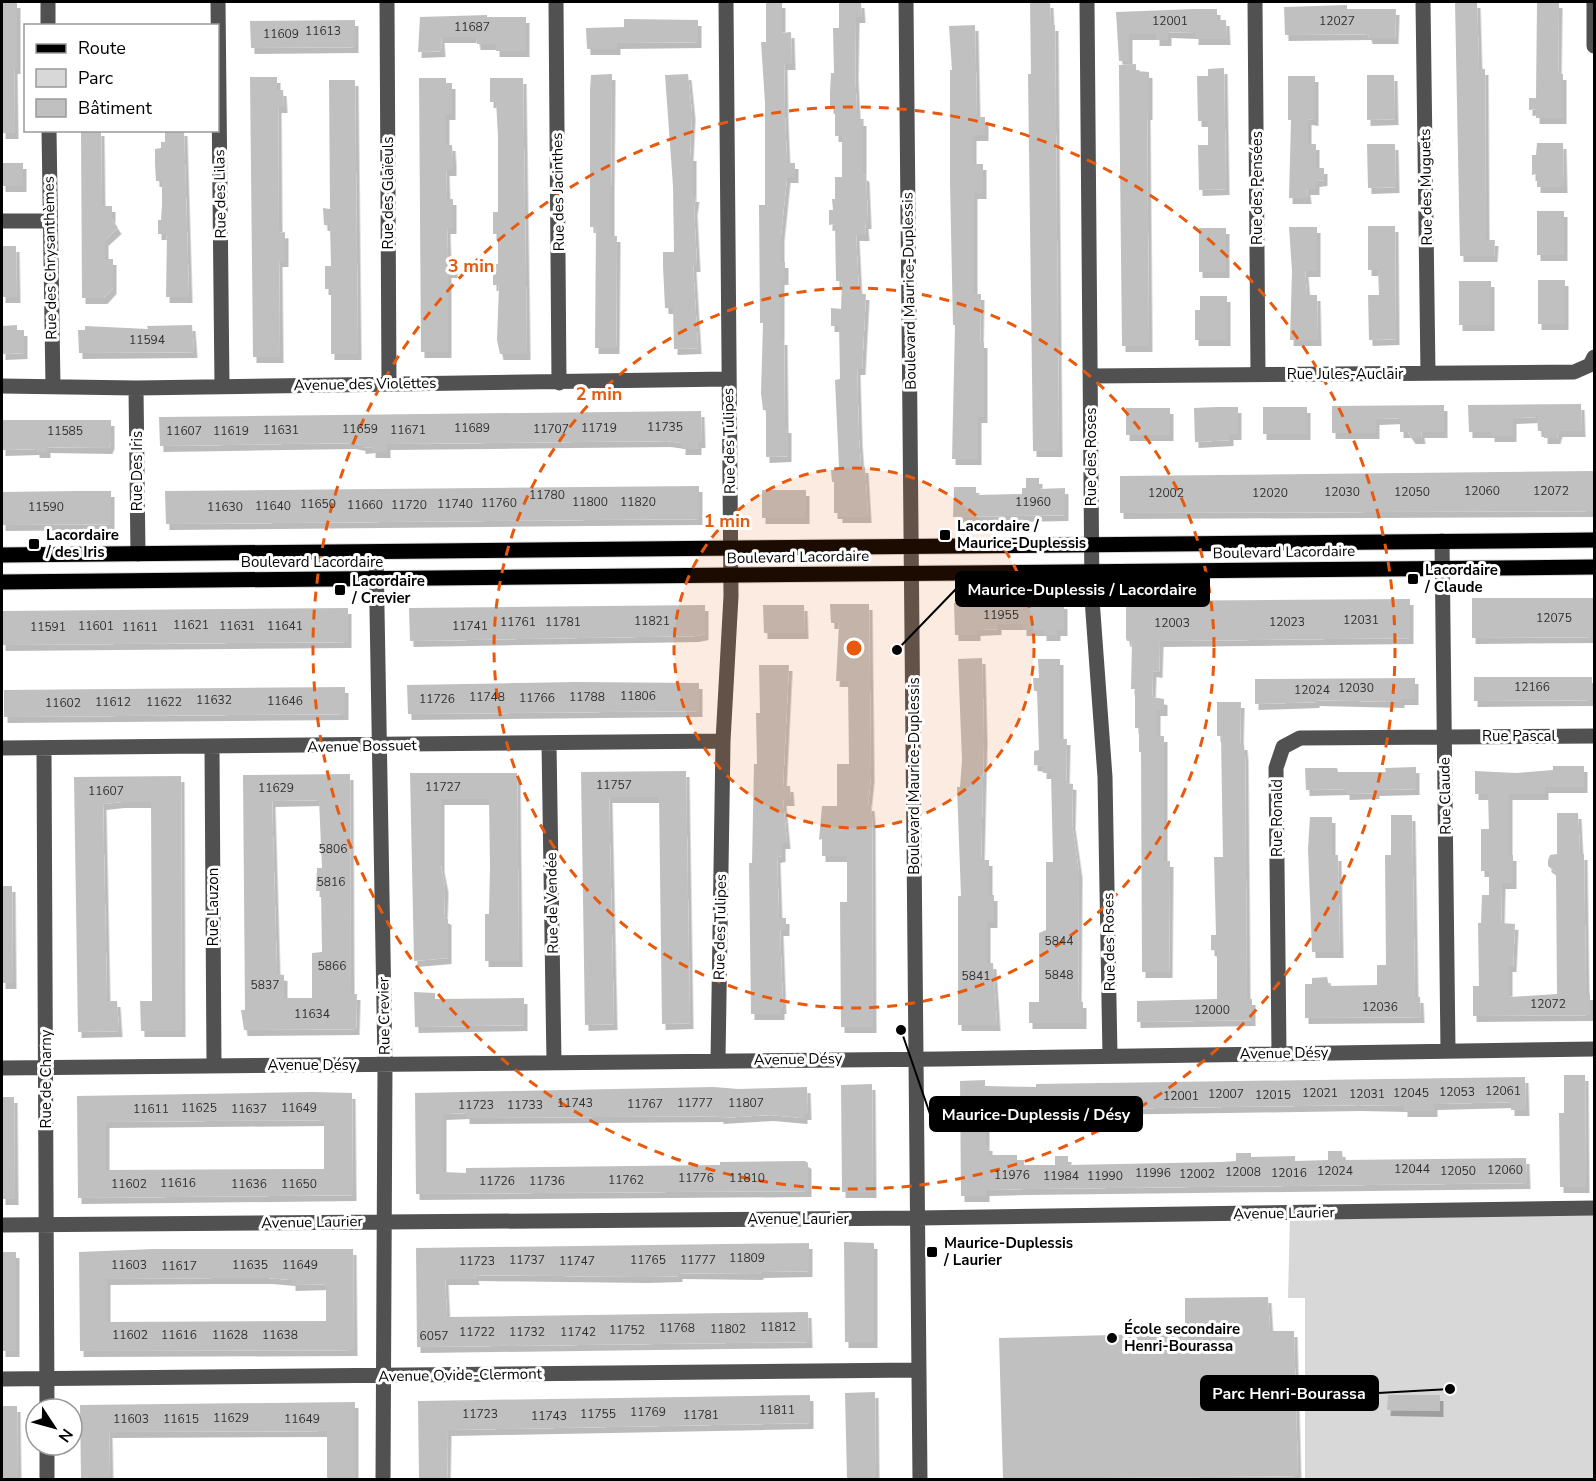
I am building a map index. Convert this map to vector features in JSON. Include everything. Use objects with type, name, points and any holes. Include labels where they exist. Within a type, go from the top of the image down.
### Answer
[{"type":"main road","name":"Boulevard Lacordaire","points":[[2,555],[1594,540]]},
{"type":"main road","name":"Boulevard Lacordaire","points":[[2,582],[1594,567]]},
{"type":"street","points":[[48,2],[48,24]]},
{"type":"street","name":"Rue des Lilas","points":[[218,2],[218,24]]},
{"type":"street","name":"Rue des Glaïeuls","points":[[387,2],[389,384]]},
{"type":"street","name":"Rue des Jacinthes","points":[[556,2],[559,383]]},
{"type":"street","name":"Rue des Tulipes","points":[[718,1060],[723,741],[731,548],[726,2]]},
{"type":"street","name":"Boulevard Maurice-Duplessis","points":[[906,2],[920,1479]]},
{"type":"street","name":"Rue des Roses","points":[[1087,2],[1092,573],[1097,684],[1105,777],[1110,1056]]},
{"type":"street","name":"Rue des Pensées","points":[[1255,2],[1258,374]]},
{"type":"street","name":"Rue des Muguets","points":[[1423,2],[1428,373]]},
{"type":"street","points":[[1594,2],[1594,46]]},
{"type":"street","name":"Rue des Lilas","points":[[219,98],[222,386]]},
{"type":"street","name":"Rue des Chrysanthèmes","points":[[49,132],[52,386]]},
{"type":"street","points":[[2,221],[49,221]]},
{"type":"street","name":"Rue Jules-Auclair","points":[[1091,376],[1574,372],[1590,365],[1594,357]]},
{"type":"street","name":"Avenue des Violettes","points":[[2,386],[136,388],[728,379]]},
{"type":"street","name":"Rue Des Iris","points":[[136,388],[138,554]]},
{"type":"street","name":"Rue Claude","points":[[1442,541],[1448,1051]]},
{"type":"street","name":"Rue Crevier","points":[[376,552],[385,1065],[383,1479]]},
{"type":"street","name":"Rue Pascal","points":[[1444,736],[1594,736]]},
{"type":"street","name":"Rue Ronald","points":[[1279,1053],[1276,768],[1284,747],[1300,738],[1444,736]]},
{"type":"street","name":"Avenue Bossuet","points":[[2,748],[212,748],[723,741]]},
{"type":"street","name":"Rue de Vendée","points":[[549,744],[554,1062]]},
{"type":"street","name":"Rue de Charny","points":[[44,748],[47,1397]]},
{"type":"street","name":"Rue Lauzon","points":[[212,748],[214,1065]]},
{"type":"street","name":"Avenue Désy","points":[[2,1068],[916,1059],[1594,1049]]},
{"type":"street","name":"Avenue Laurier","points":[[2,1226],[918,1218],[1594,1208]]},
{"type":"street","name":"Avenue Ovide-Clermont","points":[[2,1379],[918,1370]]},
{"type":"street","points":[[46,1479],[47,1457]]},
{"type":"green space","points":[[1594,1208],[1594,1479],[1305,1479],[1305,1298],[1288,1298],[1290,1213]]},
{"type":"building","points":[[2,2],[17,2],[17,68],[14,68],[15,133],[2,133]]},
{"type":"building","points":[[766,2],[782,2],[782,33],[791,32],[792,64],[784,64],[785,117],[787,163],[795,163],[795,177],[787,177],[781,235],[781,262],[785,262],[785,279],[781,279],[781,339],[784,339],[785,427],[788,427],[788,456],[766,457],[766,410],[763,410],[761,393],[763,323],[760,323],[759,205],[765,205],[765,103],[761,42],[766,42]]},
{"type":"building","points":[[839,2],[861,2],[862,17],[856,17],[855,73],[857,113],[860,113],[860,120],[863,120],[863,174],[866,176],[868,223],[865,223],[866,235],[856,235],[859,294],[866,294],[862,369],[857,369],[861,467],[865,467],[868,517],[839,517],[839,513],[834,513],[834,482],[832,482],[831,470],[837,470],[839,467],[835,380],[840,379],[839,326],[831,326],[831,308],[841,309],[842,281],[836,281],[835,224],[829,225],[829,210],[833,210],[832,199],[835,199],[835,177],[842,177],[842,136],[835,136],[835,107],[830,108],[831,73],[834,73],[833,28],[839,28]]},
{"type":"building","points":[[1030,2],[1050,2],[1051,25],[1055,25],[1059,451],[1033,451],[1028,74],[1031,74]]},
{"type":"building","points":[[1455,2],[1477,2],[1479,69],[1485,69],[1486,240],[1495,240],[1494,256],[1460,256]]},
{"type":"building","points":[[1537,2],[1559,2],[1558,74],[1563,74],[1563,118],[1536,118],[1536,109],[1529,110],[1529,98],[1536,98]]},
{"type":"building","points":[[1347,5],[1347,9],[1396,9],[1395,38],[1369,38],[1368,34],[1285,35],[1284,7]]},
{"type":"building","points":[[1217,9],[1217,20],[1226,20],[1227,39],[1195,39],[1195,33],[1168,32],[1168,40],[1156,40],[1156,34],[1129,34],[1129,61],[1119,61],[1116,12]]},
{"type":"building","points":[[487,15],[487,17],[526,17],[526,51],[496,51],[496,44],[477,44],[476,37],[441,37],[442,51],[418,52],[420,17]]},
{"type":"building","points":[[624,19],[698,20],[698,42],[617,43],[617,49],[587,49],[586,28],[624,27]]},
{"type":"building","points":[[355,20],[355,47],[251,48],[250,21]]},
{"type":"building","points":[[975,25],[977,117],[985,117],[985,135],[973,135],[973,164],[983,164],[983,193],[974,193],[974,294],[981,294],[980,342],[984,342],[984,417],[978,417],[978,459],[952,459],[955,325],[953,325],[950,183],[950,70],[952,70],[949,26]]},
{"type":"building","points":[[1136,64],[1136,71],[1149,72],[1149,114],[1147,114],[1149,346],[1122,346],[1119,65]]},
{"type":"building","points":[[1224,68],[1226,189],[1199,190],[1198,145],[1208,145],[1208,121],[1198,121],[1197,76],[1208,76],[1208,69]]},
{"type":"building","points":[[612,74],[611,236],[617,236],[616,348],[595,348],[596,227],[590,227],[590,90],[591,75]]},
{"type":"building","points":[[688,74],[692,114],[690,155],[693,155],[693,196],[696,196],[694,209],[697,266],[693,266],[698,348],[674,349],[673,308],[665,308],[663,266],[663,252],[674,252],[673,186],[665,75]]},
{"type":"building","points":[[1367,75],[1394,75],[1395,119],[1367,120]]},
{"type":"building","points":[[1288,76],[1315,76],[1315,120],[1308,119],[1308,144],[1316,144],[1316,168],[1324,168],[1324,180],[1316,181],[1316,189],[1307,189],[1308,198],[1289,198],[1291,120],[1288,120]]},
{"type":"building","points":[[250,77],[277,77],[277,90],[283,90],[284,107],[278,107],[279,233],[285,232],[285,261],[279,261],[280,357],[253,357]]},
{"type":"building","points":[[419,78],[446,78],[446,83],[452,83],[452,114],[446,114],[446,145],[452,145],[453,159],[453,170],[446,170],[447,199],[453,199],[453,228],[447,228],[448,260],[454,260],[454,272],[448,272],[448,352],[421,352]]},
{"type":"building","points":[[490,78],[523,78],[527,354],[500,354],[497,340],[499,285],[493,285],[493,264],[498,264],[498,234],[493,234],[493,212],[498,212],[498,136],[496,102],[490,102]]},
{"type":"building","points":[[329,80],[355,80],[358,354],[331,354],[331,289],[325,289],[325,266],[331,266],[330,225],[324,225],[323,208],[330,209]]},
{"type":"building","points":[[81,132],[101,132],[102,206],[112,206],[112,219],[118,228],[105,240],[105,259],[113,259],[113,288],[104,298],[82,298]]},
{"type":"building","points":[[165,132],[184,132],[189,297],[166,297],[167,234],[158,234],[158,220],[161,220],[162,181],[156,181],[155,164],[155,149],[161,148],[161,142],[165,142]]},
{"type":"building","points":[[1537,143],[1563,143],[1564,187],[1537,187],[1537,174],[1532,175],[1532,155],[1536,155]]},
{"type":"building","points":[[1367,144],[1395,144],[1396,187],[1368,188]]},
{"type":"building","points":[[2,163],[23,163],[23,186],[2,186]]},
{"type":"building","points":[[1537,211],[1564,211],[1564,255],[1537,255]]},
{"type":"building","points":[[1368,226],[1395,226],[1396,339],[1369,340],[1368,295],[1379,295],[1378,270],[1368,270]]},
{"type":"building","points":[[1289,227],[1317,227],[1317,271],[1305,271],[1307,295],[1317,295],[1318,340],[1290,340],[1292,271]]},
{"type":"building","points":[[1199,228],[1226,228],[1226,272],[1199,272]]},
{"type":"building","points":[[2,246],[16,246],[17,297],[2,297]]},
{"type":"building","points":[[1538,280],[1565,280],[1565,324],[1538,324]]},
{"type":"building","points":[[1459,281],[1491,281],[1491,325],[1459,325]]},
{"type":"building","points":[[1200,296],[1227,296],[1227,340],[1195,340],[1195,310],[1200,310]]},
{"type":"building","points":[[17,325],[17,330],[24,330],[24,353],[2,354],[2,326]]},
{"type":"building","points":[[192,325],[194,352],[79,353],[78,330],[85,330],[85,326],[148,329],[147,326]]},
{"type":"building","points":[[1581,404],[1582,431],[1559,431],[1557,438],[1544,438],[1544,431],[1538,431],[1537,417],[1513,418],[1513,436],[1491,436],[1491,432],[1469,432],[1468,405]]},
{"type":"building","points":[[1444,405],[1444,432],[1421,432],[1422,438],[1412,438],[1408,432],[1400,432],[1400,418],[1376,419],[1376,433],[1332,433],[1332,406]]},
{"type":"building","points":[[1238,407],[1238,434],[1230,434],[1230,440],[1195,442],[1194,408]]},
{"type":"building","points":[[1263,407],[1307,407],[1307,434],[1263,434]]},
{"type":"building","points":[[1126,408],[1170,408],[1170,435],[1126,435]]},
{"type":"building","points":[[701,411],[702,442],[698,442],[698,449],[682,449],[682,443],[667,441],[387,444],[387,452],[372,452],[372,447],[362,448],[362,445],[352,443],[160,446],[159,417]]},
{"type":"building","points":[[2,420],[111,420],[111,443],[109,448],[47,447],[47,452],[36,452],[36,449],[2,450]]},
{"type":"building","points":[[1594,471],[1594,511],[1120,513],[1120,476]]},
{"type":"building","points":[[1026,478],[1039,478],[1039,489],[1065,488],[1065,515],[953,517],[954,487],[976,487],[976,495],[1022,494],[1022,488],[1026,488]]},
{"type":"building","points":[[699,486],[699,519],[166,524],[165,491]]},
{"type":"building","points":[[762,490],[806,490],[806,518],[762,518]]},
{"type":"building","points":[[111,491],[111,524],[2,525],[2,492]]},
{"type":"building","points":[[1472,598],[1594,598],[1594,637],[1472,638]]},
{"type":"building","points":[[1410,599],[1410,638],[1160,641],[1159,672],[1153,671],[1152,697],[1164,699],[1164,710],[1157,710],[1157,736],[1164,736],[1164,861],[1170,861],[1169,972],[1142,972],[1141,752],[1139,752],[1139,728],[1135,728],[1135,689],[1131,689],[1132,641],[1127,641],[1126,638],[1126,601]]},
{"type":"building","points":[[1016,601],[1064,603],[1064,630],[1057,630],[1057,635],[1043,635],[1043,630],[1023,630],[1023,624],[998,624],[998,629],[977,630],[977,635],[955,635],[954,603]]},
{"type":"building","points":[[830,604],[869,604],[871,776],[868,805],[871,805],[872,816],[873,1027],[841,1027],[840,902],[847,902],[847,856],[822,856],[822,839],[819,840],[822,806],[837,806],[837,764],[849,764],[848,681],[836,681],[839,623],[831,623]]},
{"type":"building","points":[[705,605],[705,634],[696,636],[410,641],[409,608]]},
{"type":"building","points":[[763,605],[804,605],[805,633],[764,633]]},
{"type":"building","points":[[348,608],[348,642],[2,645],[2,611]]},
{"type":"building","points":[[982,658],[984,737],[981,860],[989,860],[989,895],[994,895],[994,922],[987,922],[987,963],[993,963],[997,1025],[958,1025],[958,896],[961,896],[957,787],[960,787],[962,760],[958,659]]},
{"type":"building","points":[[1038,659],[1060,659],[1060,739],[1067,739],[1066,783],[1073,784],[1072,823],[1079,872],[1078,1002],[1083,1002],[1083,1023],[1029,1023],[1029,1002],[1039,1002],[1039,933],[1046,930],[1046,862],[1053,862],[1051,773],[1043,773],[1043,766],[1034,765],[1034,751],[1039,750],[1037,691],[1034,691],[1033,678],[1039,678]]},
{"type":"building","points":[[759,665],[789,665],[783,786],[790,786],[791,800],[783,800],[787,843],[782,843],[782,856],[777,857],[779,918],[786,918],[786,930],[780,930],[783,1008],[781,1008],[781,1014],[751,1014],[749,863],[752,863],[754,764],[757,764],[756,713],[760,713]]},
{"type":"building","points":[[1474,677],[1592,677],[1592,700],[1474,701]]},
{"type":"building","points":[[1415,678],[1415,699],[1401,699],[1401,702],[1316,700],[1316,702],[1255,704],[1255,679]]},
{"type":"building","points":[[576,682],[699,683],[699,711],[408,714],[407,685]]},
{"type":"building","points":[[345,687],[345,714],[4,717],[4,690]]},
{"type":"building","points":[[1217,702],[1241,702],[1240,744],[1244,744],[1245,756],[1247,999],[1252,999],[1252,1020],[1137,1022],[1137,1001],[1217,999],[1217,951],[1211,950],[1211,935],[1216,935],[1214,857],[1223,857],[1221,736],[1217,736]]},
{"type":"building","points":[[1553,766],[1584,766],[1584,787],[1545,787],[1545,794],[1509,794],[1509,855],[1513,855],[1513,883],[1502,883],[1501,923],[1515,924],[1513,966],[1509,966],[1509,997],[1557,994],[1556,872],[1548,866],[1548,860],[1550,855],[1557,854],[1557,813],[1578,813],[1580,854],[1584,854],[1586,994],[1590,994],[1590,1015],[1473,1016],[1473,986],[1479,986],[1478,923],[1481,923],[1482,895],[1489,895],[1489,871],[1481,871],[1481,829],[1489,829],[1488,794],[1475,794],[1475,771],[1516,773],[1553,770]]},
{"type":"building","points":[[1416,767],[1416,789],[1376,790],[1376,793],[1346,794],[1346,789],[1306,790],[1305,768],[1337,768],[1338,772],[1386,772],[1385,768]]},
{"type":"building","points":[[686,771],[690,1023],[662,1024],[659,797],[609,797],[614,1024],[585,1025],[581,772]]},
{"type":"building","points":[[410,773],[517,773],[519,961],[485,961],[485,914],[489,914],[489,799],[441,799],[441,866],[445,887],[444,917],[448,919],[448,958],[414,961]]},
{"type":"building","points":[[350,774],[351,994],[357,994],[356,1029],[244,1030],[241,1010],[245,1010],[243,775]],"holes":[[[319,800],[322,868],[317,868],[316,891],[321,891],[322,952],[312,953],[312,998],[284,998],[284,975],[277,974],[272,801]]]},
{"type":"building","points":[[181,776],[182,1031],[141,1031],[140,1001],[152,1001],[151,802],[121,802],[103,804],[107,1001],[117,1001],[119,1031],[78,1032],[74,777]]},
{"type":"building","points":[[1391,815],[1412,815],[1415,997],[1420,997],[1421,1017],[1305,1018],[1305,984],[1312,984],[1312,978],[1327,977],[1329,986],[1377,985],[1377,965],[1386,965],[1385,855],[1391,855]]},
{"type":"building","points":[[1310,817],[1332,817],[1332,855],[1338,855],[1340,952],[1312,952],[1308,849]]},
{"type":"building","points":[[2,886],[12,886],[13,983],[2,983]]},
{"type":"building","points":[[414,992],[435,993],[435,999],[524,998],[524,1025],[415,1027]]},
{"type":"building","points":[[1564,1075],[1585,1075],[1586,1187],[1560,1187],[1559,1113],[1564,1113]]},
{"type":"building","points":[[1525,1077],[1526,1110],[1511,1110],[1511,1102],[1434,1104],[1434,1111],[1404,1111],[1404,1106],[1358,1105],[1023,1110],[1023,1115],[989,1116],[989,1120],[986,1120],[986,1145],[989,1145],[989,1155],[1017,1155],[1017,1160],[1024,1160],[1024,1165],[1055,1165],[1055,1156],[1068,1156],[1068,1165],[1221,1162],[1236,1161],[1236,1153],[1251,1153],[1251,1157],[1295,1156],[1295,1161],[1328,1160],[1328,1151],[1342,1151],[1343,1160],[1526,1158],[1527,1183],[1024,1189],[986,1190],[986,1196],[961,1196],[960,1081],[985,1080],[985,1086],[1036,1087],[1036,1084]]},
{"type":"building","points":[[872,1084],[873,1192],[842,1192],[841,1085]]},
{"type":"building","points":[[714,1087],[738,1089],[807,1087],[808,1114],[804,1114],[804,1118],[770,1115],[720,1118],[720,1116],[466,1118],[466,1113],[443,1114],[443,1172],[466,1173],[466,1168],[720,1165],[720,1162],[805,1161],[808,1163],[808,1191],[416,1194],[415,1093]]},
{"type":"building","points":[[352,1093],[353,1195],[78,1198],[77,1096]],"holes":[[[324,1120],[324,1169],[106,1170],[106,1122]]]},
{"type":"building","points":[[2,1097],[14,1097],[15,1199],[2,1199]]},
{"type":"building","points":[[844,1242],[874,1243],[874,1342],[845,1342]]},
{"type":"building","points":[[809,1243],[809,1271],[761,1272],[759,1274],[679,1273],[679,1276],[644,1277],[475,1275],[476,1279],[445,1279],[447,1317],[808,1312],[809,1342],[417,1347],[416,1248]]},
{"type":"building","points":[[154,1249],[353,1249],[354,1350],[80,1351],[79,1252]],"holes":[[[269,1278],[292,1280],[292,1285],[326,1284],[326,1321],[107,1322],[107,1279]]]},
{"type":"building","points":[[2,1252],[16,1252],[16,1351],[2,1351]]},
{"type":"building","points":[[1268,1297],[1270,1331],[1294,1331],[1298,1476],[1003,1479],[999,1338],[1185,1333],[1185,1298]]},
{"type":"building","points":[[875,1392],[876,1479],[847,1479],[845,1393]]},
{"type":"building","points":[[810,1395],[810,1423],[448,1430],[447,1479],[419,1479],[418,1401]]},
{"type":"building","points":[[1388,1395],[1440,1395],[1440,1411],[1387,1410]]},
{"type":"building","points":[[355,1402],[355,1479],[327,1479],[327,1431],[109,1432],[110,1479],[81,1479],[81,1457],[84,1457],[84,1405]]},
{"type":"building","points":[[2,1406],[17,1406],[18,1479],[2,1479]]},
{"type":"place","name":"Lacordaire / Maurice-Duplessis","points":[[945,535]]},
{"type":"place","name":"Lacordaire / des Iris","points":[[34,544]]},
{"type":"place","name":"Lacordaire / Claude","points":[[1413,579]]},
{"type":"place","name":"Lacordaire / Crevier","points":[[340,590]]},
{"type":"place","name":"Maurice-Duplessis / Lacordaire","points":[[897,650]]},
{"type":"place","name":"Maurice-Duplessis / Désy","points":[[901,1030]]},
{"type":"place","name":"Maurice-Duplessis / Laurier","points":[[932,1252]]},
{"type":"place","name":"École secondaire Henri-Bourassa","points":[[1112,1338]]},
{"type":"place","name":"Parc Henri-Bourassa","points":[[1450,1389]]}]
